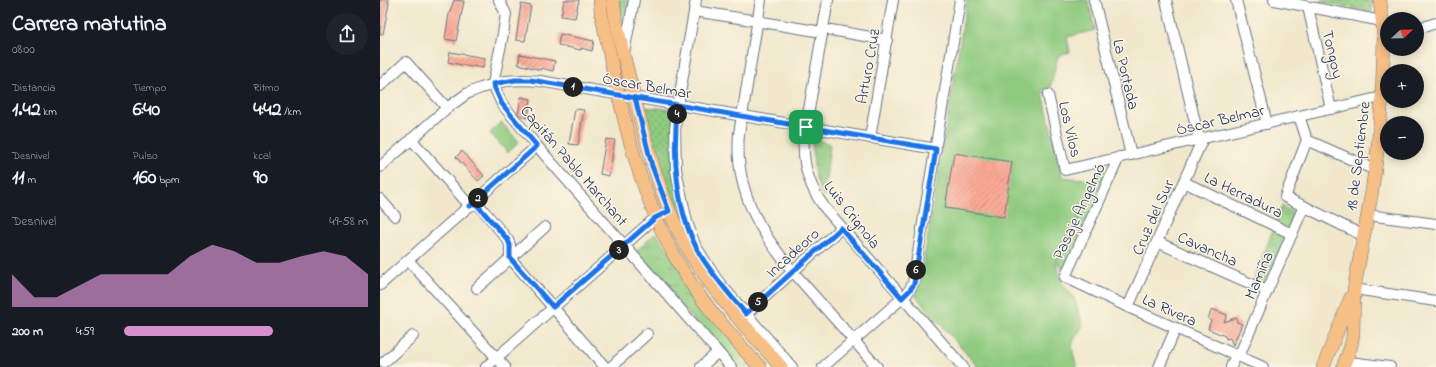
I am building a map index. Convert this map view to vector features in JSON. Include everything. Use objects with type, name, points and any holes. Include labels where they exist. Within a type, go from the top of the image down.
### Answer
[{"type":"main road","points":[[600,0],[601,12],[618,95],[640,176],[655,218],[674,257],[700,297],[760,367]]},
{"type":"main road","points":[[613,0],[624,55],[652,166],[676,227],[696,261],[728,308],[781,367]]},
{"type":"main road","name":"18 de Septiembre","points":[[1380,0],[1381,12]]},
{"type":"main road","name":"18 de Septiembre","points":[[1346,365],[1351,346],[1354,315],[1354,289],[1375,170],[1381,108]]},
{"type":"main road","points":[[1323,367],[1354,289]]},
{"type":"street","points":[[493,84],[504,34],[506,14],[499,0]]},
{"type":"street","points":[[624,55],[634,0]]},
{"type":"street","points":[[696,0],[678,105],[675,135],[676,170],[690,234],[707,266],[792,367]]},
{"type":"street","points":[[761,0],[760,22],[739,134],[739,168],[745,192],[762,231],[793,272],[877,367]]},
{"type":"street","name":"Luis Crignola","points":[[828,0],[827,31],[806,127],[804,155],[808,178],[820,203],[963,367]]},
{"type":"street","name":"Arturo Cruz","points":[[870,138],[893,0]]},
{"type":"street","points":[[823,367],[902,298],[914,284],[960,0]]},
{"type":"street","name":"La Portada","points":[[1094,0],[1131,155]]},
{"type":"street","points":[[1166,0],[1201,139]]},
{"type":"street","points":[[1236,0],[1267,124]]},
{"type":"street","points":[[1274,0],[1380,21]]},
{"type":"street","name":"Tongoy","points":[[1308,7],[1331,109]]},
{"type":"street","points":[[694,11],[887,40]]},
{"type":"street","points":[[1424,27],[1436,23]]},
{"type":"street","points":[[380,86],[406,62],[447,108]]},
{"type":"street","name":"Óscar Belmar","points":[[380,167],[447,108],[468,93],[493,84],[515,80],[531,80],[936,149]]},
{"type":"street","name":"Capitán Pablo Marchant","points":[[493,84],[502,104],[537,146],[717,353],[731,367]]},
{"type":"street","name":"Los Vilos","points":[[1048,95],[1065,170]]},
{"type":"street","name":"Óscar Belmar","points":[[1065,170],[1380,97]]},
{"type":"street","points":[[1299,116],[1308,140],[1285,197],[1364,236]]},
{"type":"street","points":[[411,139],[470,206]]},
{"type":"street","name":"Cruz del Sur","points":[[1128,308],[1184,182],[1201,139]]},
{"type":"street","points":[[1308,140],[1375,170]]},
{"type":"street","points":[[380,284],[537,146]]},
{"type":"street","name":"Pasaje Angelmó","points":[[1065,277],[1119,158]]},
{"type":"street","name":"La Herradura","points":[[1184,182],[1292,234]]},
{"type":"street","points":[[380,199],[395,216]]},
{"type":"street","points":[[470,206],[475,204],[478,206],[508,240],[510,245],[510,258],[605,367]]},
{"type":"street","name":"Mamiña","points":[[1231,367],[1238,356],[1304,206]]},
{"type":"street","points":[[486,367],[655,218],[669,211]]},
{"type":"street","points":[[1368,215],[1436,224]]},
{"type":"street","points":[[477,288],[545,227]]},
{"type":"street","name":"Incadeoro","points":[[746,314],[841,228]]},
{"type":"street","name":"Cavancha","points":[[1157,242],[1267,291]]},
{"type":"street","points":[[408,260],[505,367]]},
{"type":"street","name":"La Rivera","points":[[1065,277],[1128,308],[1264,367]]},
{"type":"street","points":[[1354,289],[1436,301]]},
{"type":"street","points":[[1159,367],[1176,328]]},
{"type":"street","points":[[616,365],[647,334]]},
{"type":"street","points":[[384,362],[413,336]]},
{"type":"street","points":[[701,367],[717,353]]},
{"type":"street","points":[[1346,365],[1390,367]]},
{"type":"green space","points":[[619,0],[632,0],[626,34]]},
{"type":"green space","points":[[967,0],[1088,0],[1095,30],[1067,37],[1070,52],[1058,56],[1050,88],[1042,90],[1062,177],[1093,180],[1065,248],[1057,254],[1056,264],[1062,283],[1074,298],[1083,326],[1072,345],[1077,367],[978,367],[915,295],[920,284]]},
{"type":"green space","points":[[1321,0],[1371,0],[1372,12],[1321,2]]},
{"type":"green space","points":[[641,107],[673,109],[690,242],[665,188]]},
{"type":"green space","points":[[501,122],[519,142],[508,153],[490,133]]},
{"type":"green space","points":[[812,139],[830,144],[824,196],[815,176]]},
{"type":"green space","points":[[1112,170],[1064,270],[1058,265],[1058,253],[1066,248],[1098,171]]},
{"type":"green space","points":[[1282,206],[1296,215],[1263,291],[1253,282]]},
{"type":"green space","points":[[655,234],[658,236],[753,367],[735,367],[634,253]]},
{"type":"building","points":[[380,0],[389,0],[383,34],[380,34]]},
{"type":"building","points":[[454,0],[464,1],[456,41],[445,39],[449,14]]},
{"type":"building","points":[[564,0],[579,0],[575,18],[561,16]]},
{"type":"building","points":[[521,4],[531,6],[525,41],[516,40]]},
{"type":"building","points":[[560,34],[594,41],[592,51],[558,45]]},
{"type":"building","points":[[450,52],[485,58],[483,68],[448,62]]},
{"type":"building","points":[[520,54],[555,61],[553,71],[541,68],[541,70],[518,64]]},
{"type":"building","points":[[521,97],[531,99],[528,118],[521,116],[518,113]]},
{"type":"building","points":[[575,109],[584,110],[578,145],[569,144]]},
{"type":"building","points":[[606,139],[615,140],[609,176],[600,174]]},
{"type":"building","points":[[462,151],[484,176],[478,181],[456,157]]},
{"type":"building","points":[[954,153],[1012,162],[1004,217],[945,208]]},
{"type":"building","points":[[1212,309],[1227,315],[1224,322],[1236,318],[1237,322],[1242,324],[1233,345],[1230,338],[1226,339],[1225,336],[1208,329],[1211,320],[1208,319]]},
{"type":"route","points":[[806,127],[579,88],[531,80],[505,81],[493,84],[502,104],[537,146],[470,206],[475,204],[478,206],[508,240],[510,245],[510,258],[553,307],[655,218],[669,211],[652,166],[635,98],[678,105],[675,129],[676,170],[686,222],[695,245],[707,266],[746,314],[841,228],[902,298],[914,284],[936,149],[806,127]]}]
